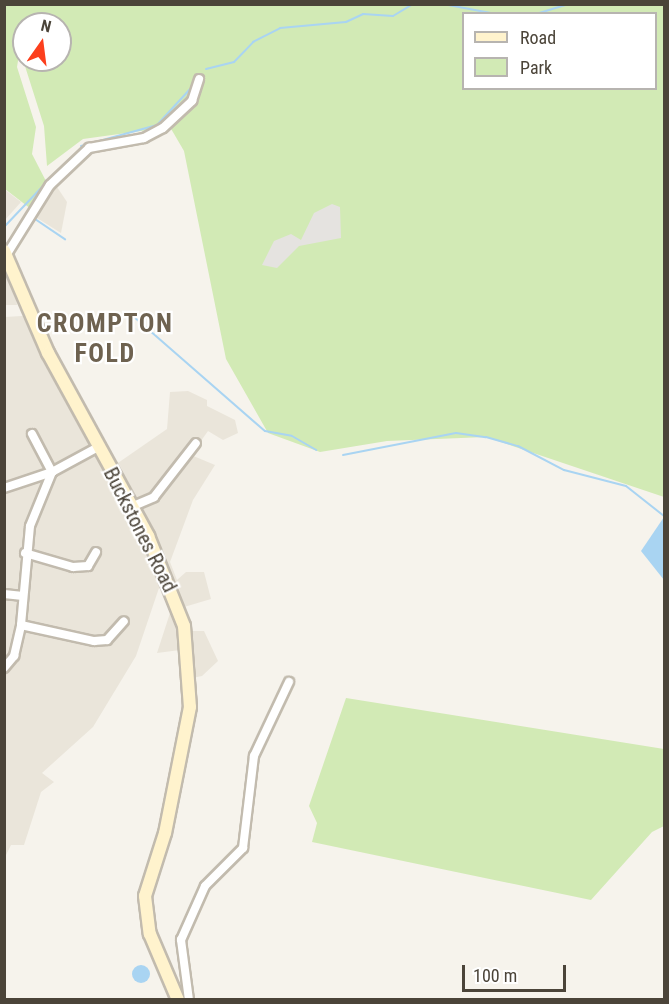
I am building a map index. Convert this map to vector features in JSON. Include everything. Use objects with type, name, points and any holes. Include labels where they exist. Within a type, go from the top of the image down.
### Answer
[{"type":"main road","name":"Buckstones Road","points":[[6,252],[42,339],[167,578],[184,626],[190,707],[165,833],[145,896],[150,934],[178,999]]},
{"type":"street","points":[[6,252],[30,216],[88,148],[144,138],[170,123],[192,101],[199,79]]},
{"type":"street","points":[[32,434],[52,472]]},
{"type":"street","points":[[131,507],[154,497],[196,443]]},
{"type":"street","points":[[4,488],[31,481],[52,472],[98,447]]},
{"type":"street","points":[[4,668],[14,656],[21,625],[25,553],[39,500],[52,472]]},
{"type":"street","points":[[31,481],[39,500]]},
{"type":"street","points":[[25,553],[73,567],[88,566],[96,552]]},
{"type":"street","points":[[4,594],[23,596]]},
{"type":"street","points":[[21,625],[94,641],[107,640],[124,621]]},
{"type":"street","points":[[189,999],[181,940],[205,886],[243,848],[254,756],[289,682]]},
{"type":"shaded area","points":[[53,181],[67,202],[61,233],[29,213]]},
{"type":"shaded area","points":[[4,189],[21,202],[5,220]]},
{"type":"shaded area","points":[[332,204],[340,207],[341,238],[299,246],[277,268],[262,265],[274,241],[291,234],[301,240],[314,213]]},
{"type":"shaded area","points":[[4,270],[13,280],[17,305],[5,305]]},
{"type":"shaded area","points":[[38,315],[115,465],[167,429],[170,392],[188,391],[207,400],[207,406],[235,420],[238,433],[223,440],[208,431],[191,455],[215,465],[193,500],[170,562],[177,580],[186,572],[204,572],[211,599],[184,607],[191,631],[204,631],[218,661],[202,676],[182,680],[180,650],[157,653],[171,610],[161,582],[136,656],[93,727],[42,773],[54,782],[41,792],[24,845],[11,845],[5,857],[5,317]]},
{"type":"green space","points":[[5,5],[664,5],[664,497],[486,437],[387,441],[320,452],[268,433],[226,359],[184,151],[170,127],[83,139],[47,166],[44,126],[27,72],[72,72],[72,12],[12,12],[12,72],[19,72],[36,127],[32,154],[48,185],[31,209],[5,189]]},
{"type":"green space","points":[[346,698],[664,749],[664,826],[652,832],[591,900],[312,842],[317,823],[309,806]]},
{"type":"water","points":[[664,517],[664,580],[641,551]]},
{"type":"water","points":[[141,965],[149,970],[150,974],[145,982],[141,983],[133,978],[132,974],[137,966]]},
{"type":"waterway","points":[[206,69],[234,62],[253,42],[280,28],[346,22],[363,14],[393,16],[413,4]]},
{"type":"waterway","points":[[443,4],[485,12]]},
{"type":"waterway","points":[[543,12],[569,4]]},
{"type":"waterway","points":[[81,146],[157,125],[192,87]]},
{"type":"waterway","points":[[4,227],[45,184]]},
{"type":"waterway","points":[[32,217],[65,239]]},
{"type":"waterway","points":[[133,316],[265,431],[292,436],[316,450]]},
{"type":"waterway","points":[[343,455],[456,433],[486,437],[518,446],[564,470],[626,486],[664,516]]},
{"type":"district","name":"CROMPTON FOLD","points":[[105,339]]}]
